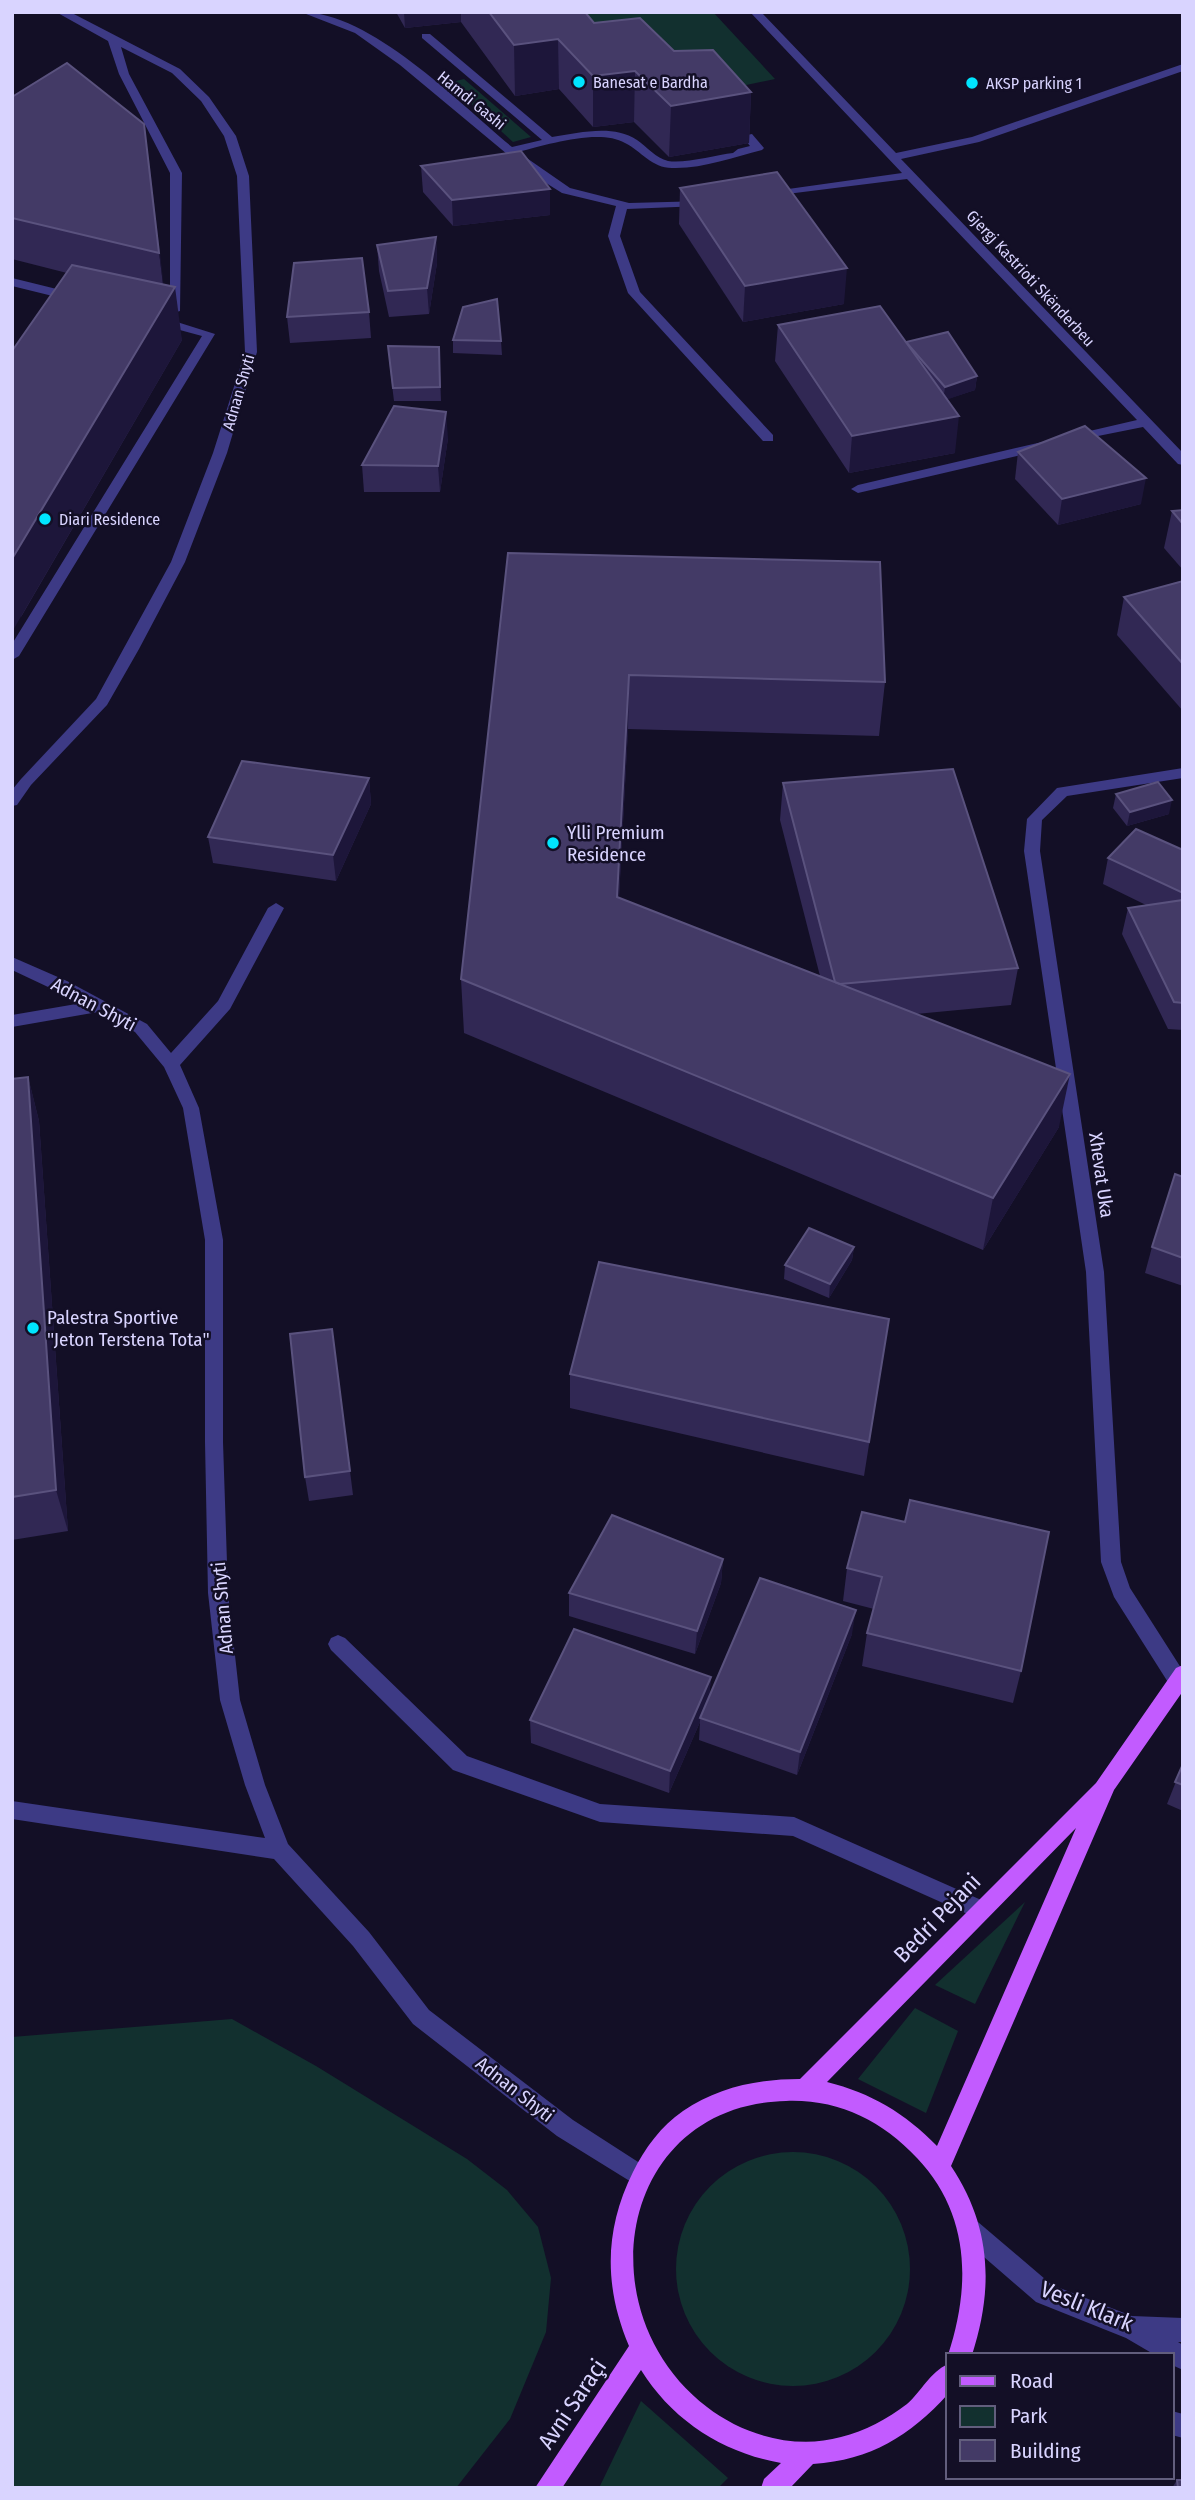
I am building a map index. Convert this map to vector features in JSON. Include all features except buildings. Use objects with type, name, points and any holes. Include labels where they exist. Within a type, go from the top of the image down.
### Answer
[{"type":"main road","name":"Bedri Pejani","points":[[805,2089],[1106,1784],[1180,1678]]},
{"type":"main road","name":"Bedri Pejani","points":[[939,2167],[1106,1784]]},
{"type":"main road","points":[[946,2379],[933,2398],[906,2421],[876,2440],[842,2451],[806,2454],[766,2450],[727,2435],[692,2413],[662,2383],[641,2349],[625,2305],[619,2261],[625,2217],[641,2177],[670,2137],[709,2108],[756,2092],[805,2089],[844,2097],[880,2112],[912,2136],[939,2167],[958,2197],[970,2230],[976,2266],[975,2301],[968,2336],[961,2353]]},
{"type":"main road","name":"Avni Saraçi","points":[[547,2488],[641,2349]]},
{"type":"main road","points":[[773,2488],[806,2454]]},
{"type":"street","name":"Adnan Shyti","points":[[12,801],[26,782],[102,702],[132,649],[178,562],[220,453],[251,352],[243,176],[230,136],[205,99],[176,71],[61,12]]},
{"type":"street","name":"Hamdi Gashi","points":[[306,12],[359,31],[404,63],[534,171],[566,191],[622,205],[667,206],[708,202]]},
{"type":"street","points":[[341,12],[348,27]]},
{"type":"street","name":"Gjergj Kastrioti Skënderbeu","points":[[755,12],[1183,461]]},
{"type":"street","points":[[426,36],[550,141]]},
{"type":"street","points":[[113,38],[124,74],[176,173],[173,324]]},
{"type":"street","points":[[892,156],[975,140],[1183,67]]},
{"type":"street","points":[[510,151],[550,141],[600,134],[623,137],[664,165],[673,165],[736,156],[742,151],[758,148],[748,136]]},
{"type":"street","points":[[749,198],[909,174]]},
{"type":"street","points":[[622,205],[614,236],[634,293],[768,438]]},
{"type":"street","points":[[12,282],[85,305]]},
{"type":"street","points":[[12,656],[209,334],[148,317]]},
{"type":"street","points":[[858,489],[1146,422]]},
{"type":"street","name":"Xhevat Uka","points":[[1180,1678],[1121,1591],[1111,1562],[1095,1272],[1032,851],[1035,819],[1062,792],[1183,773]]},
{"type":"street","points":[[171,1064],[224,1005],[276,908]]},
{"type":"street","name":"Adnan Shyti","points":[[12,963],[141,1028],[171,1064],[191,1108],[214,1240],[214,1442],[218,1593],[230,1700],[255,1785],[280,1850],[360,1940],[421,2017],[565,2128],[641,2177]]},
{"type":"street","points":[[12,1021],[101,1006]]},
{"type":"street","points":[[338,1644],[460,1763],[600,1813],[793,1826],[981,1910]]},
{"type":"street","points":[[12,1811],[280,1850]]},
{"type":"street","name":"Vesli Klark","points":[[970,2230],[1044,2294],[1132,2328],[1183,2330]]},
{"type":"street","points":[[1132,2328],[1183,2358]]},
{"type":"green space","points":[[554,12],[713,12],[775,79],[675,100]]},
{"type":"green space","points":[[464,79],[531,137],[513,142],[448,83]]},
{"type":"green space","points":[[1025,1902],[975,2004],[935,1985]]},
{"type":"green space","points":[[915,2008],[958,2031],[926,2113],[858,2079]]},
{"type":"green space","points":[[232,2019],[316,2066],[467,2159],[507,2190],[538,2227],[551,2278],[546,2332],[510,2419],[456,2488],[12,2488],[12,2037]]},
{"type":"green space","points":[[793,2152],[816,2154],[838,2161],[876,2186],[901,2224],[908,2246],[908,2292],[901,2314],[876,2352],[838,2377],[816,2384],[793,2386],[770,2384],[748,2377],[710,2352],[685,2314],[678,2292],[676,2269],[678,2246],[685,2224],[710,2186],[748,2161],[770,2154]]},
{"type":"green space","points":[[641,2401],[728,2478],[718,2488],[599,2488]]},
{"type":"place","name":"Banesat e Bardha","points":[[579,82]]},
{"type":"place","name":"AKSP parking 1","points":[[972,83]]},
{"type":"place","name":"Diari Residence","points":[[45,519]]},
{"type":"place","name":"Ylli Premium Residence","points":[[553,843]]},
{"type":"place","name":"Palestra Sportive \"Jeton Terstena Tota\"","points":[[33,1328]]}]
